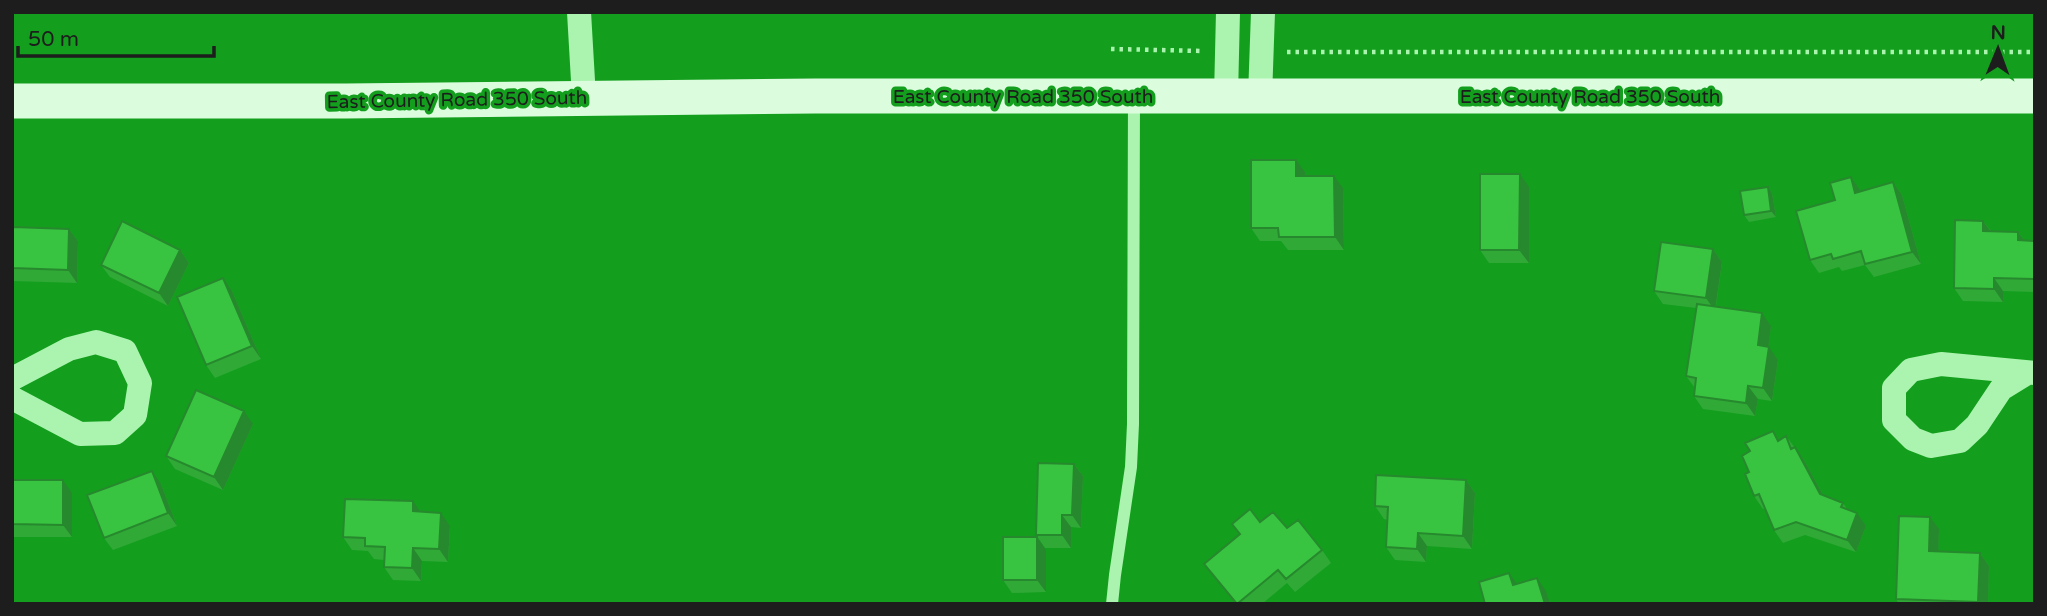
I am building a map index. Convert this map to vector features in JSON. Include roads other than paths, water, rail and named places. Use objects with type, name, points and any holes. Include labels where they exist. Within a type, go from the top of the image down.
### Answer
[{"type":"street","points":[[579,12],[584,98]]},
{"type":"street","points":[[1226,96],[1228,12]]},
{"type":"street","points":[[1260,97],[1263,12]]},
{"type":"street","name":"East County Road 350 South","points":[[12,101],[802,96],[2035,96]]},
{"type":"street","points":[[12,379],[69,349],[96,342],[125,351],[140,383],[135,415],[115,433],[80,434],[12,398]]},
{"type":"street","points":[[1941,364],[2031,373],[2001,389],[1977,425],[1960,441],[1931,446],[1913,439],[1894,420],[1894,388],[1912,370],[1941,364]]},
{"type":"lane","points":[[1112,604],[1131,467],[1133,424],[1134,97]]}]
